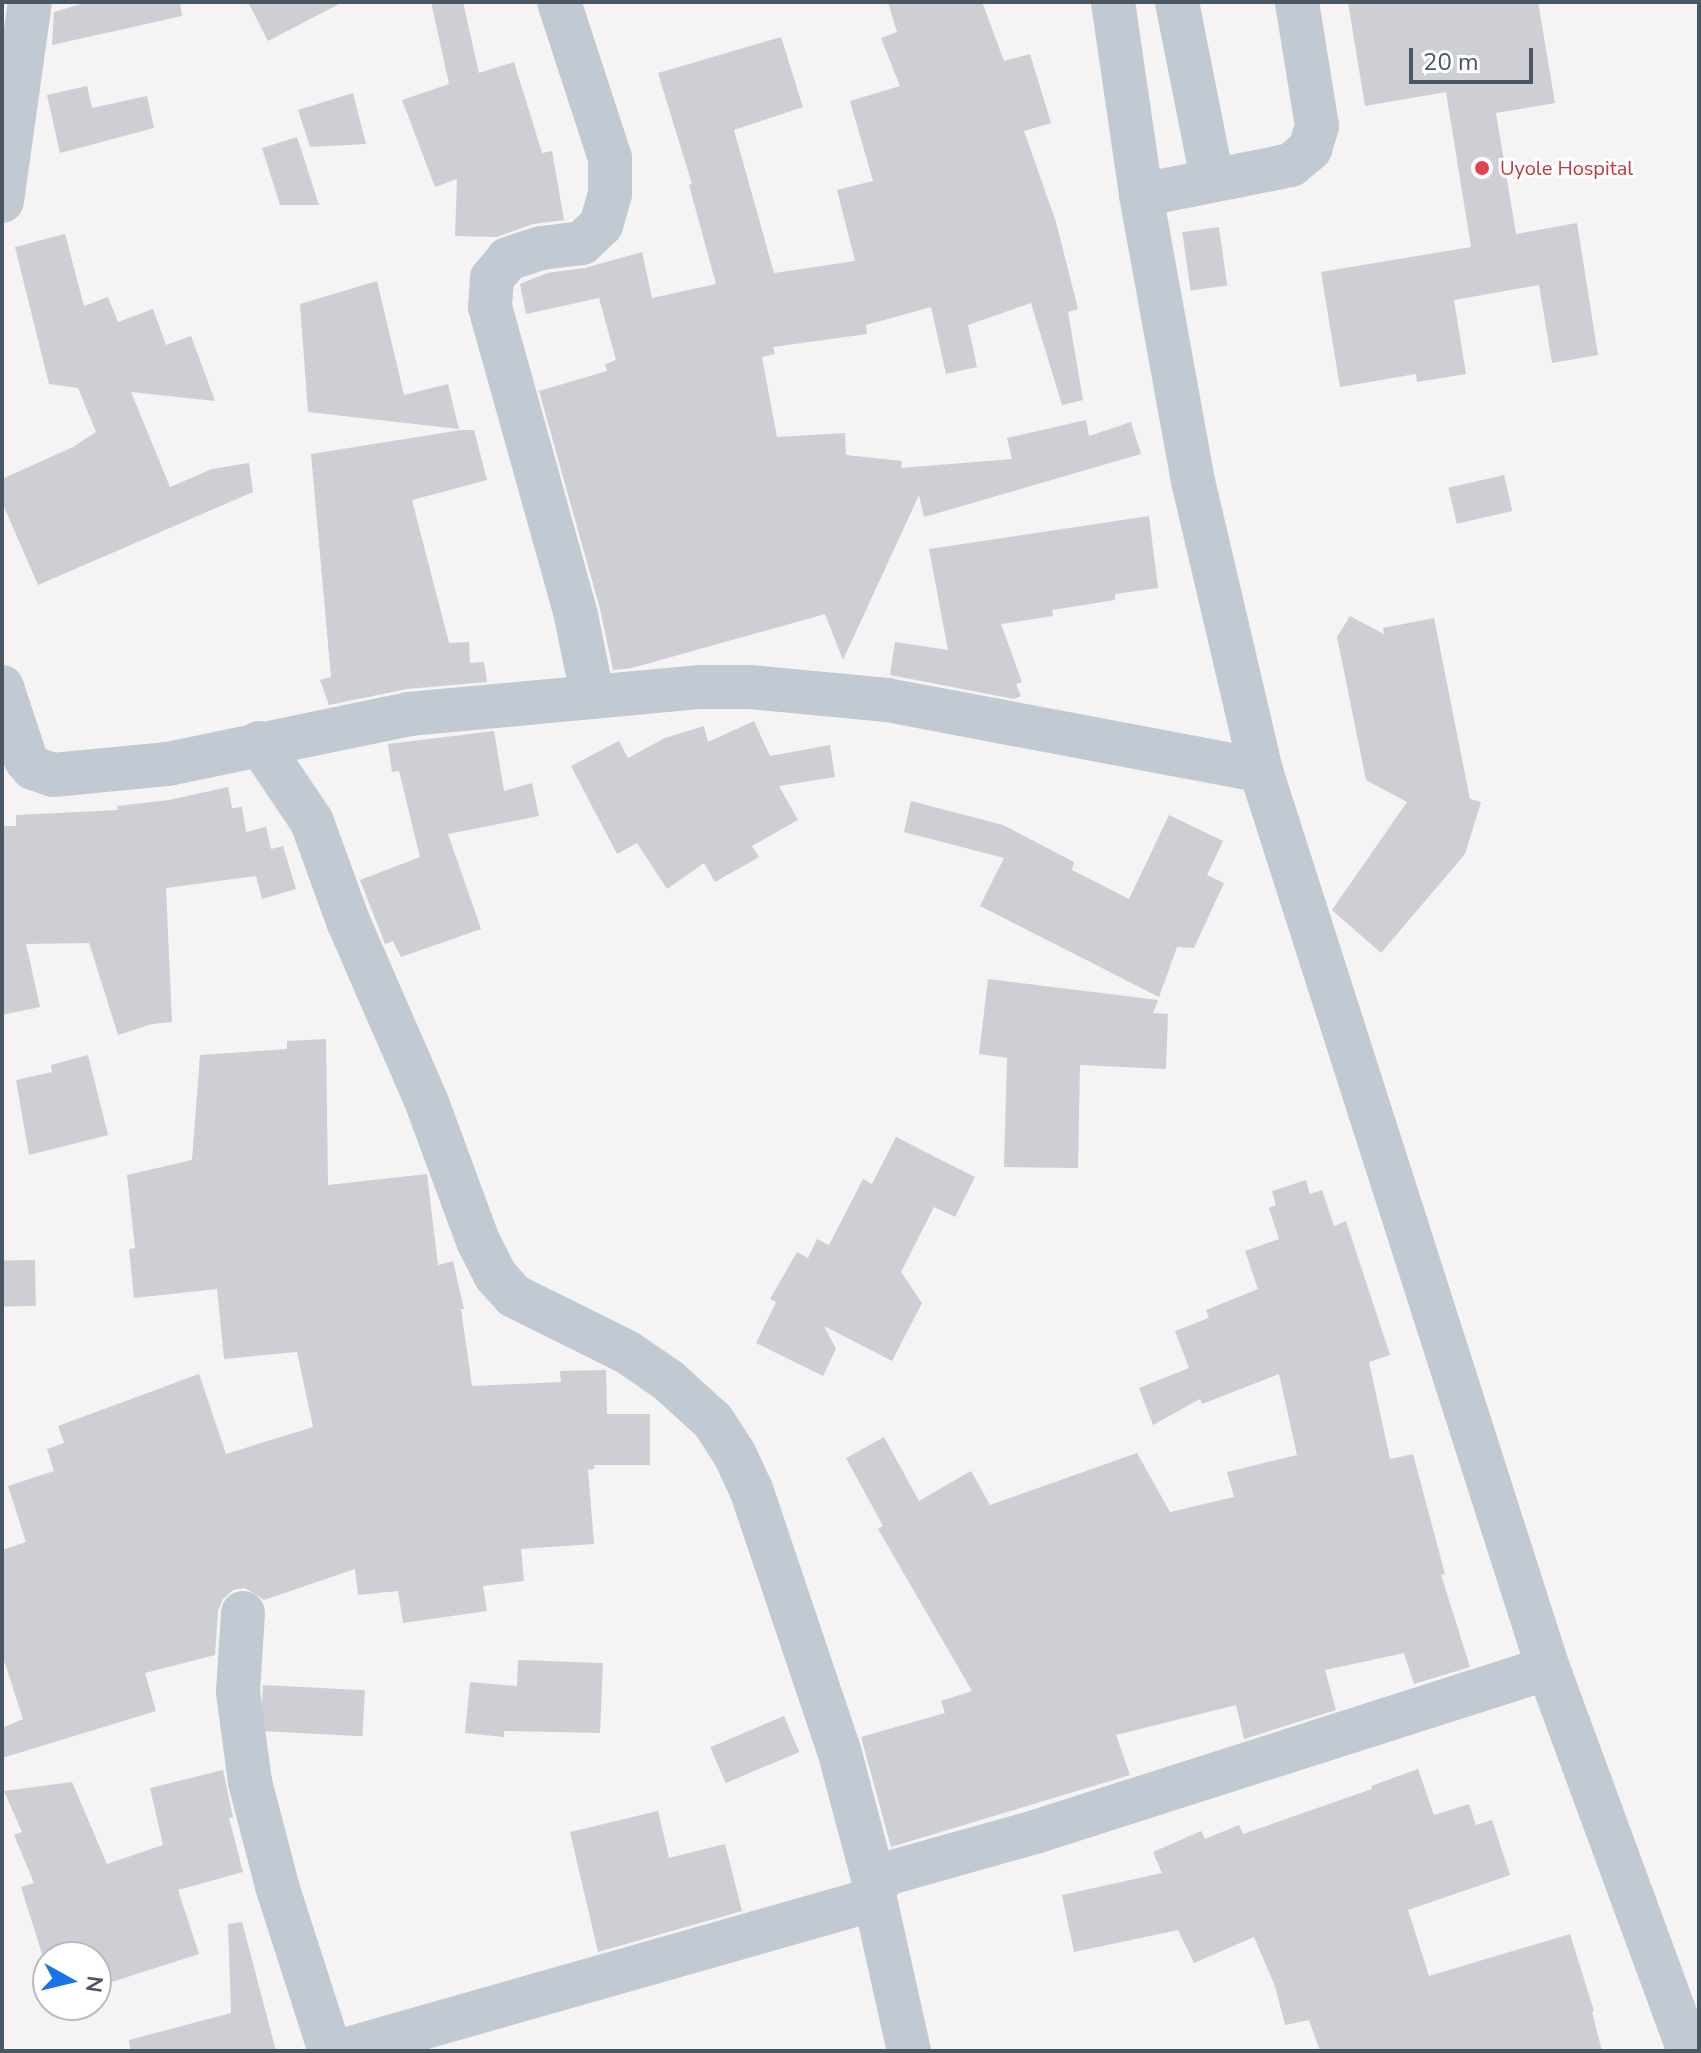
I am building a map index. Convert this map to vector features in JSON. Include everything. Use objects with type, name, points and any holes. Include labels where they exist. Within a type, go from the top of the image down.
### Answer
[{"type":"street","points":[[559,2],[610,158],[610,194],[601,225],[582,243],[541,248],[508,259],[492,278],[490,307],[576,616],[592,694]]},
{"type":"street","points":[[1113,2],[1141,195],[1193,481],[1261,771],[1548,1668],[1689,2051]]},
{"type":"street","points":[[1177,2],[1212,179]]},
{"type":"street","points":[[1141,195],[1291,165],[1310,149],[1317,126],[1297,2]]},
{"type":"street","points":[[2,201],[20,14]]},
{"type":"street","points":[[2,687],[26,760],[33,768],[53,775],[156,766],[409,714],[592,694],[750,687],[887,700],[1261,771]]},
{"type":"street","points":[[259,743],[312,822],[348,921],[427,1103],[478,1241],[495,1275],[514,1296],[617,1347],[669,1381],[713,1421],[734,1453],[751,1489],[839,1750],[875,1892],[909,2051]]},
{"type":"street","points":[[243,1613],[238,1692],[250,1782],[277,1886],[330,2051]]},
{"type":"street","points":[[341,2051],[875,1892],[889,1873],[905,1867],[1038,1831],[1548,1668]]},
{"type":"building","points":[[87,2],[180,2],[182,16],[52,45],[54,12]]},
{"type":"building","points":[[248,2],[343,2],[268,41]]},
{"type":"building","points":[[431,2],[463,2],[479,73],[514,62],[542,153],[552,151],[564,220],[533,224],[497,237],[455,236],[457,179],[435,187],[402,100],[449,84]]},
{"type":"building","points":[[888,2],[982,2],[1004,61],[1030,54],[1051,123],[1024,131],[1056,222],[1078,309],[1068,312],[1083,400],[1062,405],[1031,303],[968,325],[977,367],[946,374],[931,307],[866,325],[867,334],[773,347],[775,354],[762,357],[777,437],[845,433],[846,455],[902,461],[901,468],[1012,459],[1007,438],[1086,420],[1089,436],[1131,422],[1141,454],[924,517],[919,495],[843,660],[825,614],[632,668],[613,670],[600,609],[539,391],[607,371],[605,364],[616,360],[599,298],[526,314],[520,284],[547,273],[585,268],[642,252],[652,298],[716,284],[689,185],[692,184],[658,73],[781,37],[803,107],[734,130],[774,273],[855,261],[837,190],[873,181],[850,101],[900,86],[881,38],[897,32]]},
{"type":"building","name":"Uyole Hospital","points":[[1348,2],[1538,2],[1555,103],[1496,113],[1516,234],[1577,223],[1598,355],[1552,363],[1539,285],[1454,300],[1466,374],[1417,382],[1416,374],[1340,387],[1321,272],[1471,247],[1446,92],[1365,106]]},
{"type":"building","points":[[87,86],[92,108],[147,96],[154,128],[60,153],[47,95]]},
{"type":"building","points":[[353,93],[366,144],[310,147],[298,110]]},
{"type":"building","points":[[297,137],[319,205],[280,205],[262,148]]},
{"type":"building","points":[[1219,227],[1227,285],[1191,291],[1182,232]]},
{"type":"building","points":[[65,234],[84,306],[108,297],[118,322],[153,309],[166,345],[191,336],[215,401],[131,392],[170,487],[212,469],[249,463],[253,492],[38,585],[2,502],[2,479],[73,447],[96,432],[78,388],[49,384],[15,247]]},
{"type":"building","points":[[377,281],[404,395],[448,384],[459,429],[308,412],[300,304]]},
{"type":"building","points":[[474,430],[487,480],[412,500],[449,643],[469,642],[470,663],[484,662],[487,682],[407,689],[329,705],[320,680],[331,677],[311,454]]},
{"type":"building","points":[[1504,475],[1512,511],[1457,524],[1448,488]]},
{"type":"building","points":[[1149,516],[1158,588],[1115,594],[1115,600],[1052,610],[1053,616],[1001,624],[1022,682],[1016,684],[1021,696],[1014,699],[890,675],[895,642],[948,650],[929,549]]},
{"type":"building","points":[[1350,616],[1384,634],[1383,628],[1434,618],[1470,799],[1481,802],[1465,854],[1381,953],[1332,910],[1407,802],[1366,780],[1337,637]]},
{"type":"building","points":[[754,721],[770,756],[830,745],[835,777],[779,786],[798,820],[752,846],[759,857],[715,882],[704,863],[667,889],[637,843],[617,854],[571,766],[619,741],[628,758],[665,738],[704,726],[708,742]]},
{"type":"building","points":[[494,731],[504,791],[532,783],[539,816],[448,834],[481,929],[401,957],[393,941],[385,944],[360,880],[420,857],[399,771],[392,772],[388,744]]},
{"type":"building","points":[[228,787],[232,808],[242,807],[246,832],[266,827],[271,849],[283,846],[296,889],[262,899],[256,876],[166,888],[172,1022],[152,1024],[118,1035],[89,943],[26,944],[40,1007],[2,1015],[2,826],[16,826],[16,815],[118,810],[117,806],[169,800]]},
{"type":"building","points":[[911,801],[1003,825],[1074,862],[1072,870],[1129,899],[1169,815],[1223,841],[1207,875],[1224,883],[1194,948],[1177,947],[1159,997],[980,906],[1004,858],[904,832]]},
{"type":"building","points":[[988,979],[1158,1000],[1153,1013],[1168,1014],[1166,1069],[1080,1065],[1078,1168],[1004,1167],[1007,1058],[979,1054]]},
{"type":"building","points":[[326,1039],[328,1185],[427,1174],[438,1265],[453,1261],[464,1309],[461,1309],[472,1386],[561,1382],[560,1371],[606,1370],[607,1414],[650,1414],[650,1465],[594,1465],[594,1469],[588,1470],[594,1544],[521,1549],[524,1581],[483,1586],[487,1611],[403,1623],[398,1591],[358,1595],[355,1569],[264,1600],[245,1588],[233,1590],[223,1599],[218,1611],[215,1655],[145,1673],[156,1711],[2,1758],[2,1728],[23,1719],[2,1654],[2,1550],[26,1542],[8,1486],[54,1471],[47,1449],[64,1443],[58,1426],[199,1374],[226,1454],[313,1427],[297,1352],[224,1359],[217,1289],[134,1298],[129,1249],[135,1248],[127,1175],[192,1160],[200,1055],[287,1049],[287,1041]]},
{"type":"building","points":[[88,1055],[108,1135],[29,1155],[16,1080],[52,1072],[51,1065]]},
{"type":"building","points":[[896,1137],[975,1177],[955,1217],[934,1207],[901,1272],[922,1303],[892,1361],[824,1326],[836,1349],[823,1376],[756,1343],[776,1302],[770,1299],[797,1252],[808,1258],[817,1239],[829,1245],[863,1179],[872,1184]]},
{"type":"building","points":[[1306,1180],[1310,1194],[1322,1190],[1334,1226],[1346,1221],[1390,1355],[1369,1362],[1390,1459],[1413,1454],[1445,1574],[1441,1575],[1470,1667],[1414,1684],[1404,1653],[1325,1670],[1336,1710],[1244,1739],[1236,1705],[1116,1735],[1130,1775],[891,1847],[861,1737],[945,1713],[941,1701],[972,1691],[878,1529],[883,1526],[846,1458],[884,1437],[919,1501],[971,1471],[990,1505],[1137,1453],[1170,1512],[1234,1497],[1227,1472],[1297,1455],[1279,1374],[1202,1404],[1200,1399],[1153,1425],[1139,1388],[1189,1368],[1175,1331],[1209,1318],[1206,1310],[1258,1289],[1245,1251],[1279,1239],[1269,1208],[1276,1205],[1272,1191]]},
{"type":"building","points":[[35,1260],[36,1306],[3,1307],[2,1261]]},
{"type":"building","points":[[518,1660],[603,1663],[600,1733],[504,1731],[504,1737],[465,1733],[470,1682],[517,1686]]},
{"type":"building","points":[[263,1685],[365,1690],[362,1736],[261,1731]]},
{"type":"building","points":[[784,1716],[799,1752],[726,1783],[710,1747]]},
{"type":"building","points":[[1418,1769],[1434,1815],[1469,1804],[1476,1825],[1492,1820],[1510,1875],[1408,1910],[1429,1976],[1570,1934],[1594,2011],[1602,2051],[1320,2051],[1309,2020],[1285,2025],[1275,1986],[1254,1937],[1194,1963],[1178,1930],[1074,1952],[1062,1895],[1162,1873],[1153,1852],[1201,1831],[1205,1839],[1239,1825],[1243,1834],[1372,1789],[1371,1786]]},
{"type":"building","points":[[223,1770],[233,1817],[229,1818],[243,1872],[178,1890],[199,1954],[112,1982],[112,1941],[38,1941],[21,1887],[34,1883],[14,1835],[22,1832],[4,1791],[72,1782],[107,1864],[163,1845],[150,1788]]},
{"type":"building","points":[[658,1811],[669,1858],[725,1844],[742,1911],[598,1952],[570,1832]]},
{"type":"building","points":[[242,1922],[276,2051],[130,2051],[129,2040],[231,2013],[228,1924]]},
{"type":"place","name":"Uyole Hospital","points":[[1482,168]]}]
